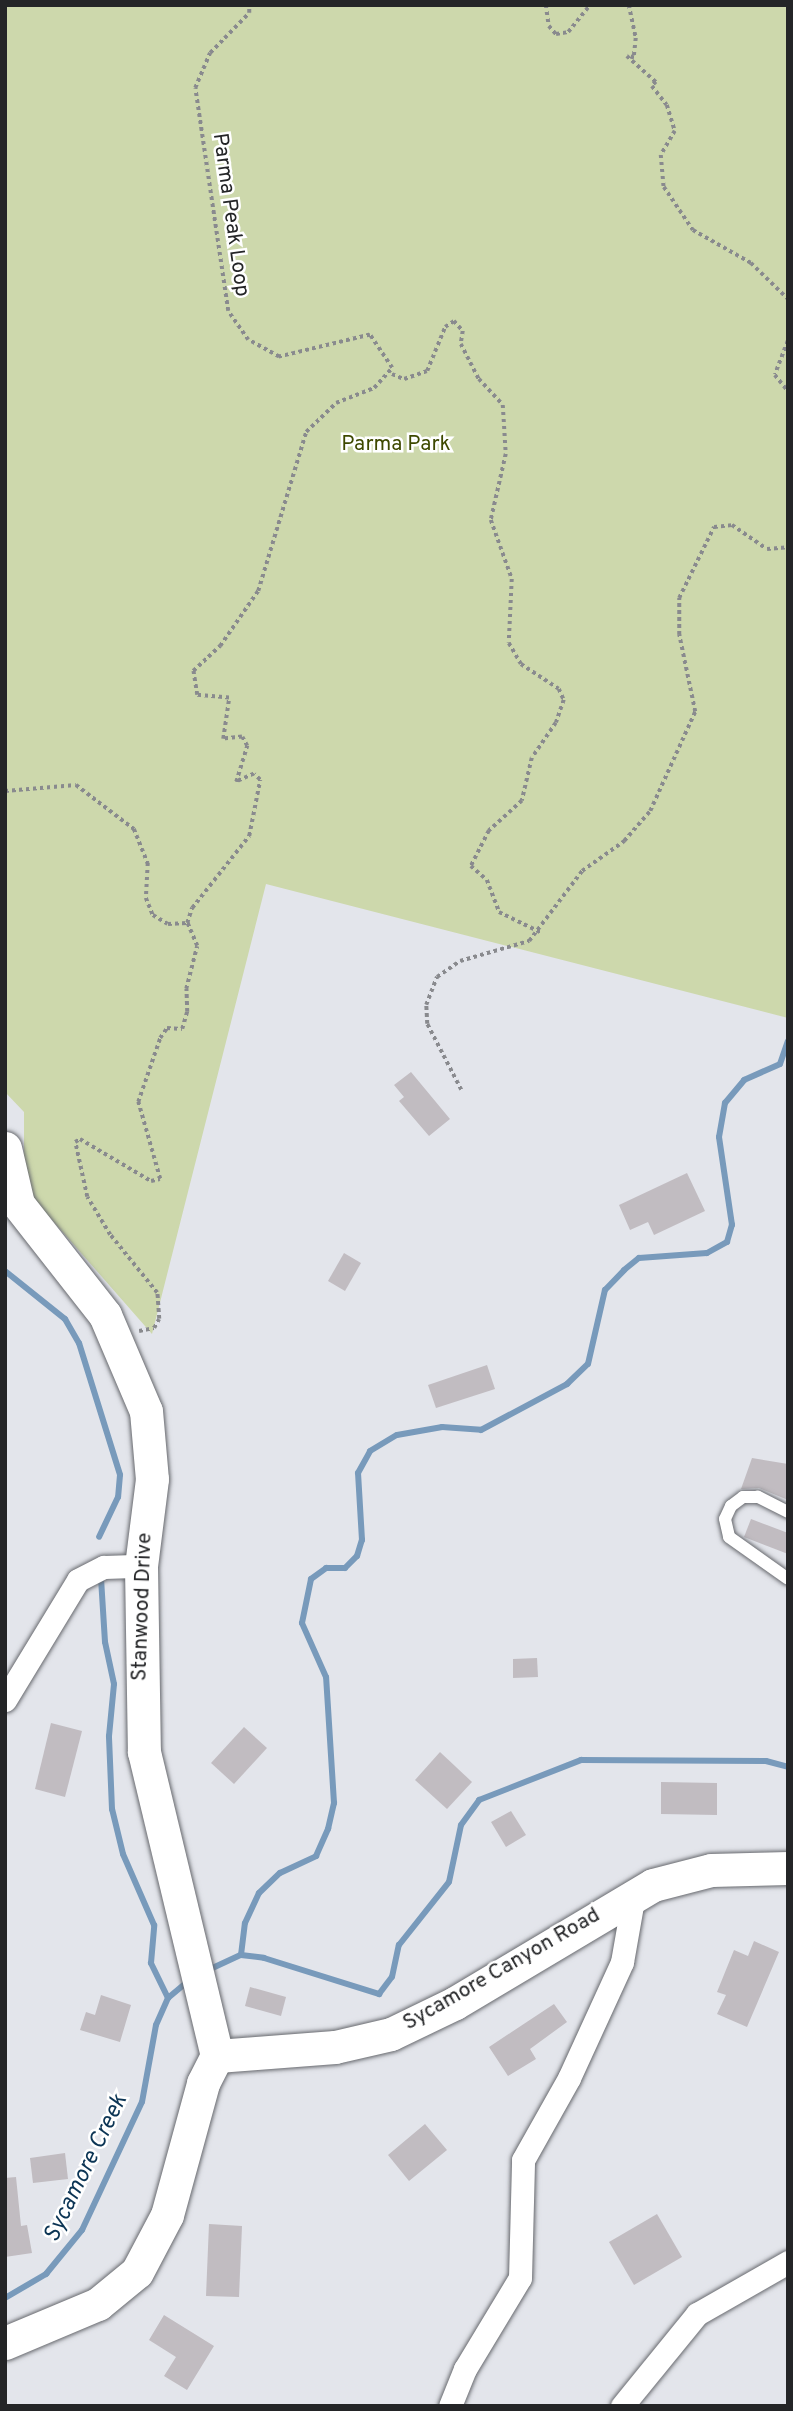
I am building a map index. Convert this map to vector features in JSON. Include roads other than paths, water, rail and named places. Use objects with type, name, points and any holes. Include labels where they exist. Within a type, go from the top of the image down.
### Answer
[{"type":"main road","name":"Stanwood Drive","points":[[5,1148],[21,1211],[85,1286],[115,1331],[138,1384],[150,1444],[152,1479],[141,1566],[146,1772],[217,2056]]},
{"type":"main road","name":"Sycamore Canyon Road","points":[[217,2056],[335,2047],[391,2034],[455,2003],[634,1894],[711,1870],[788,1868]]},
{"type":"main road","points":[[5,2343],[98,2304],[137,2272],[167,2215],[203,2082],[217,2056]]},
{"type":"street","points":[[5,1700],[78,1580],[104,1567],[141,1566]]},
{"type":"street","points":[[450,2406],[465,2369],[520,2278],[523,2160],[569,2078],[622,1962],[634,1894]]},
{"type":"street","points":[[622,2406],[697,2314],[788,2262]]},
{"type":"lane","points":[[788,1512],[758,1497],[743,1497],[731,1506],[725,1519],[729,1536],[788,1579]]},
{"type":"waterway","points":[[241,1955],[245,1923],[259,1893],[280,1873],[316,1856],[328,1829],[334,1803],[326,1677],[302,1623],[311,1579],[326,1568],[345,1568],[357,1556],[362,1540],[358,1473],[370,1451],[397,1435],[442,1427],[481,1430],[567,1384],[588,1364],[605,1290],[624,1270],[639,1258],[707,1253],[727,1242],[732,1225],[719,1137],[725,1103],[744,1080],[780,1064],[788,1041]]},
{"type":"waterway","name":"Sycamore Creek","points":[[5,1271],[65,1319],[79,1343],[120,1475],[118,1497],[99,1537]]},
{"type":"waterway","name":"Sycamore Creek","points":[[5,2298],[46,2274],[82,2230],[142,2102],[156,2025],[168,1998],[151,1963],[154,1925],[123,1854],[112,1809],[109,1736],[114,1684],[105,1642],[101,1579]]},
{"type":"waterway","points":[[206,1971],[241,1955],[264,1958],[379,1994],[392,1977],[399,1945],[449,1882],[461,1825],[479,1800],[581,1760],[766,1761],[788,1767]]},
{"type":"waterway","points":[[168,1998],[188,1981]]},
{"type":"park label","name":"Parma Park","points":[[396,445]]}]
